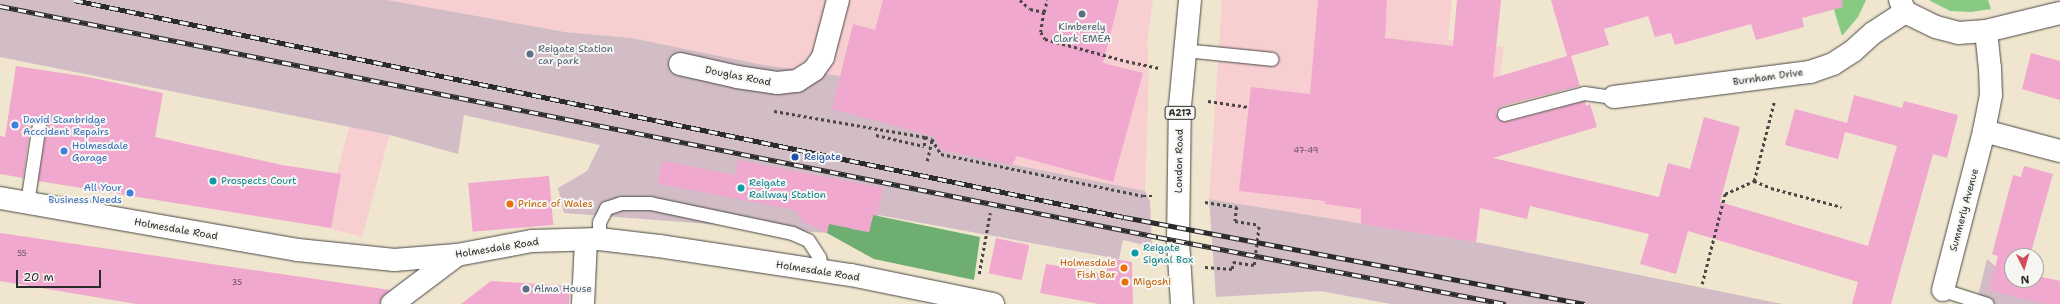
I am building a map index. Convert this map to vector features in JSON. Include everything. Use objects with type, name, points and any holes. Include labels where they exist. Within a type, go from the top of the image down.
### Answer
[{"type":"street","name":"Douglas Road","points":[[680,64],[737,77],[777,83],[797,81],[814,70],[823,57],[838,0]]},
{"type":"street","name":"London Road","points":[[1182,304],[1178,226],[1182,72],[1190,0]]},
{"type":"street","name":"Burnham Drive","points":[[1614,97],[1810,72],[1833,64],[1853,51],[1903,6],[1936,27],[1958,33],[1986,31],[2038,20],[2060,13]]},
{"type":"street","name":"Summerly Avenue","points":[[1943,290],[1984,131],[1991,95],[1986,31]]},
{"type":"street","points":[[1984,131],[2060,151]]},
{"type":"street","name":"Holmesdale Road","points":[[0,198],[298,250],[394,260],[457,255],[532,242],[592,240],[659,246],[822,270],[984,302]]},
{"type":"street","points":[[583,304],[592,240]]},
{"type":"street","points":[[392,304],[457,255]]},
{"type":"lane","points":[[1184,50],[1272,59]]},
{"type":"lane","points":[[1504,114],[1584,92],[1614,97]]},
{"type":"lane","points":[[27,203],[39,124]]},
{"type":"lane","points":[[592,240],[606,208],[621,203],[650,203],[792,232],[808,240],[819,257],[822,270]]},
{"type":"lane","points":[[1943,290],[1987,304]]},
{"type":"path","points":[[1020,0],[1030,9],[1044,12]]},
{"type":"path","points":[[1047,0],[1041,32],[1045,39],[1126,61],[1182,72]]},
{"type":"path","points":[[1754,181],[1778,89],[1777,76]]},
{"type":"path","points":[[1208,101],[1249,107]]},
{"type":"path","points":[[772,110],[925,137],[932,139],[941,154],[1143,196],[1156,196]]},
{"type":"path","points":[[876,136],[924,146],[925,137]]},
{"type":"path","points":[[928,161],[932,139]]},
{"type":"path","points":[[1702,284],[1725,194],[1754,181],[1770,188],[1842,207]]},
{"type":"path","points":[[1198,201],[1237,207],[1235,221],[1259,225],[1254,265],[1233,262],[1232,269],[1201,267]]},
{"type":"path","points":[[984,302],[990,213]]},
{"type":"shaded area","points":[[0,0],[387,0],[565,32],[631,38],[764,65],[841,76],[933,136],[941,150],[1145,191],[1150,201],[1152,247],[1123,240],[1119,259],[878,215],[874,259],[827,233],[564,213],[558,188],[587,171],[600,145],[464,115],[458,154],[390,135],[0,57]]},
{"type":"shaded area","points":[[385,0],[1153,0],[1147,43],[1149,69],[1145,191],[941,150],[764,65],[631,38],[565,32]]},
{"type":"shaded area","points":[[1222,0],[1452,0],[1448,40],[1504,47],[1476,242],[1209,199]]},
{"type":"shaded area","points":[[350,124],[390,135],[362,237],[323,226]]},
{"type":"shaded area","points":[[1209,199],[1476,242],[1783,304],[1391,304],[1320,291],[1216,297]]},
{"type":"shaded area","points":[[1987,259],[1995,266],[2004,268],[2004,288],[2044,288],[2044,278],[2060,281],[2060,304],[1976,304]]},
{"type":"green space","points":[[1831,0],[1866,0],[1858,17],[1842,36]]},
{"type":"green space","points":[[1929,0],[1988,0],[1991,9],[1971,12],[1950,11]]},
{"type":"green space","points":[[873,215],[980,237],[974,280],[874,259],[827,233],[830,217],[853,222],[851,229],[869,232]]},
{"type":"building","points":[[883,0],[1119,0],[1103,63],[1143,73],[1113,182],[1017,156],[1012,165],[941,150],[933,136],[832,109],[853,24],[875,30]]},
{"type":"building","points":[[1318,0],[1387,0],[1385,38],[1453,46],[1457,0],[1501,0],[1493,78],[1567,56],[1551,0],[1842,0],[1843,7],[1802,18],[1804,27],[1756,40],[1751,24],[1675,45],[1671,33],[1655,37],[1648,16],[1604,29],[1609,45],[1571,56],[1580,86],[1502,106],[1496,112],[1499,120],[1506,122],[1585,101],[1586,106],[1590,104],[1597,127],[1493,158],[1659,197],[1668,163],[1690,169],[1704,117],[1740,127],[1720,202],[1868,246],[1897,146],[1845,132],[1838,159],[1785,145],[1795,109],[1847,123],[1854,95],[1902,108],[1904,101],[1958,115],[1947,158],[1933,154],[1891,304],[1852,304],[1858,282],[1688,231],[1676,274],[1640,264],[1649,234],[1530,206],[1527,219],[1480,208],[1476,242],[1361,224],[1361,209],[1325,204],[1325,201],[1239,191],[1251,87],[1310,94]]},
{"type":"building","points":[[2031,53],[2060,61],[2060,100],[2022,89]]},
{"type":"building","points":[[16,66],[88,77],[163,93],[155,137],[282,165],[341,174],[331,228],[38,181],[47,125],[46,121],[41,116],[36,117],[31,123],[23,178],[0,174],[0,136],[5,137]]},
{"type":"building","points":[[738,160],[883,188],[877,215],[873,215],[869,232],[829,224],[827,233],[802,221],[795,210],[658,184],[662,161],[735,175]]},
{"type":"building","points":[[2024,166],[2053,174],[2032,248],[2004,248],[2004,288],[2044,288],[2044,278],[2060,281],[2060,304],[2047,304],[1989,290],[1998,256],[1992,254],[2013,175],[2021,177]]},
{"type":"building","name":"Prince of Wales","points":[[549,176],[553,225],[473,232],[468,183]]},
{"type":"building","points":[[0,233],[390,290],[381,299],[380,304],[136,304],[0,281]]},
{"type":"building","points":[[996,238],[1029,245],[1022,280],[989,273]]},
{"type":"building","points":[[1110,258],[1132,262],[1133,304],[1099,304],[1040,293],[1046,264],[1106,274]]},
{"type":"building","name":"Alma House","points":[[491,281],[570,286],[569,304],[461,304]]},
{"type":"railway","points":[[74,0],[1124,217],[1585,304]]},
{"type":"railway","points":[[0,6],[1158,237],[1506,304]]},
{"type":"place","name":"Kimberely Clark EMEA","points":[[1082,14]]},
{"type":"place","name":"Reigate Station car park","points":[[530,54]]},
{"type":"place","name":"David Stanbridge Acccident Repairs","points":[[15,125]]},
{"type":"place","name":"Holmesdale Garage","points":[[64,151]]},
{"type":"place","name":"Reigate","points":[[795,157]]},
{"type":"place","name":"Prospects Court","points":[[213,181]]},
{"type":"place","name":"Reigate Railway Station","points":[[741,188]]},
{"type":"place","name":"All Your Business Needs","points":[[130,193]]},
{"type":"place","name":"Prince of Wales","points":[[510,204]]},
{"type":"place","name":"Reigate Signal Box","points":[[1135,253]]},
{"type":"place","name":"Holmesdale Fish Bar","points":[[1124,268]]},
{"type":"place","name":"Migoshi","points":[[1125,282]]},
{"type":"place","name":"Alma House","points":[[526,289]]}]
